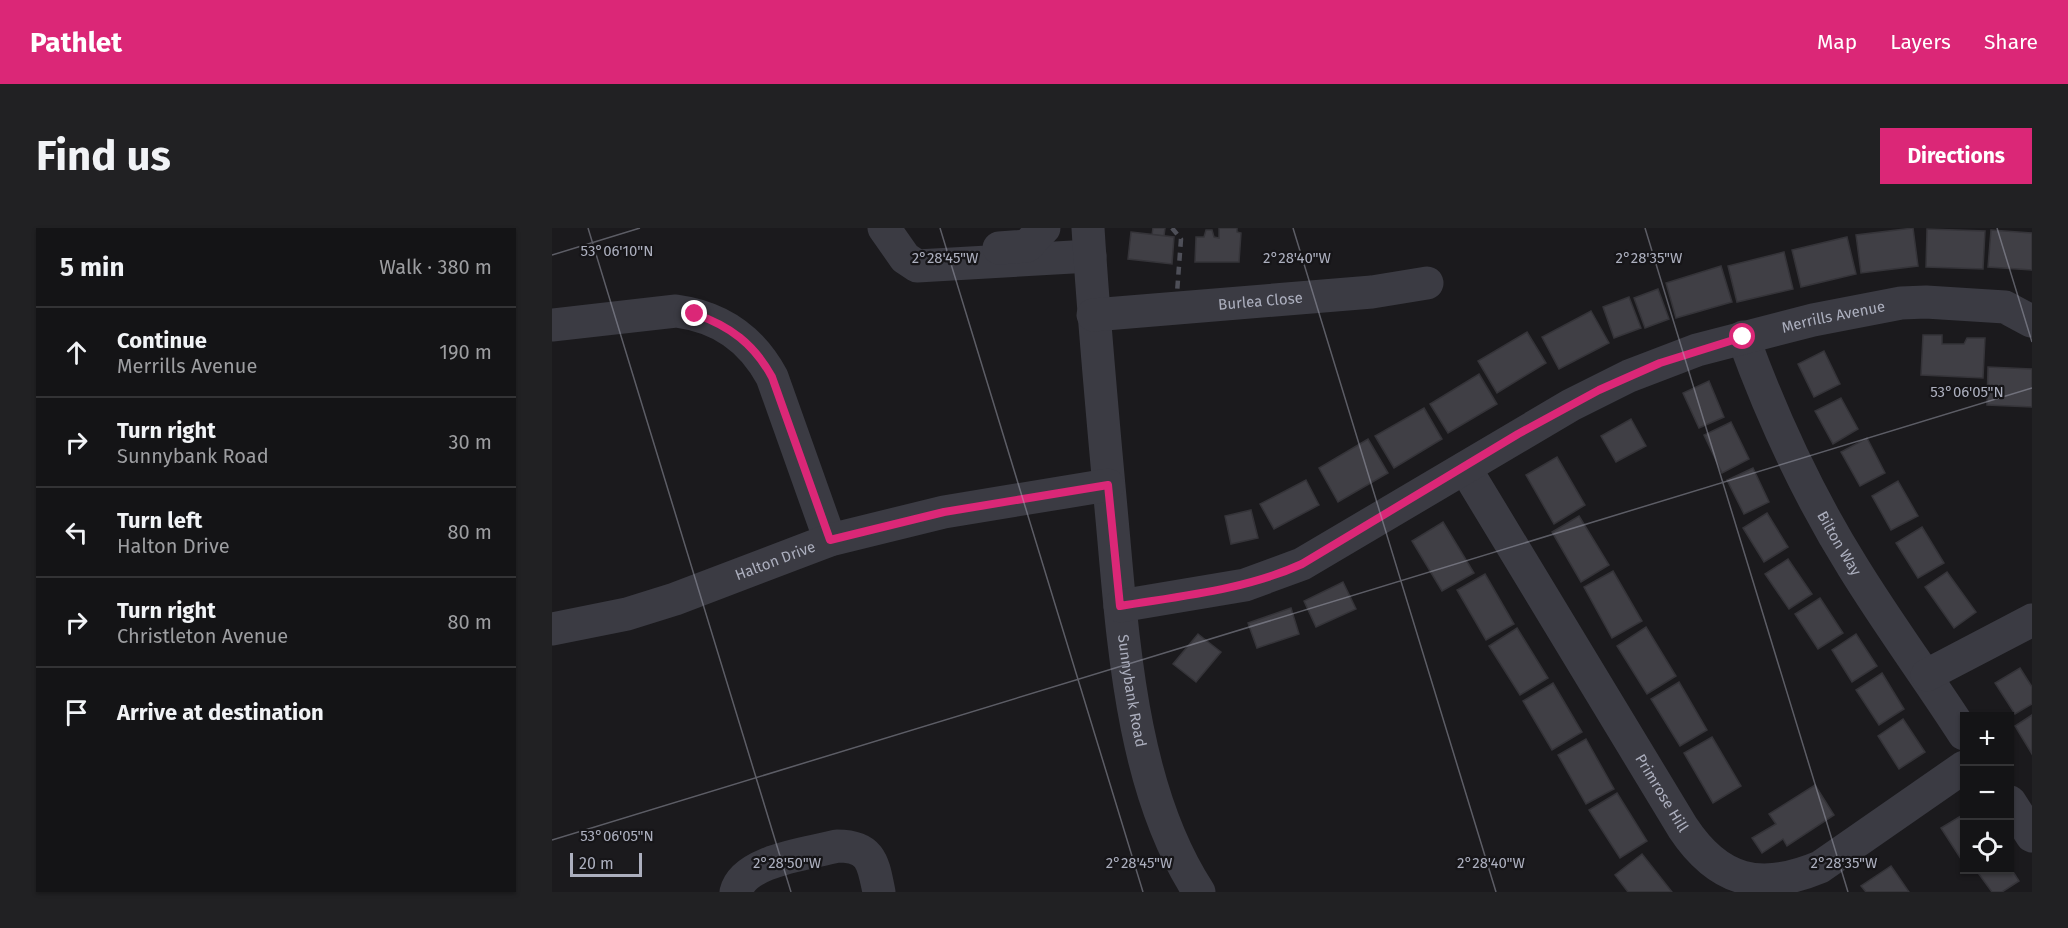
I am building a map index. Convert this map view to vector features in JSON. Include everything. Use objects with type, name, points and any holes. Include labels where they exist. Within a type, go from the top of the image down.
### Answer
[{"type":"street","points":[[884,228],[905,258],[917,266],[1089,242]]},
{"type":"street","points":[[940,251],[1028,246],[1044,228]]},
{"type":"street","name":"Sunnybank Road","points":[[1089,242],[1093,315],[1127,675],[1143,751],[1189,889]]},
{"type":"street","name":"Burlea Close","points":[[1093,315],[1380,291],[1427,283]]},
{"type":"street","name":"Merrills Avenue","points":[[1120,606],[1245,585],[1281,574],[1302,564],[1465,468],[1518,434],[1629,375],[1743,337],[1872,307],[1901,303],[1926,302],[2005,307],[2031,321]]},
{"type":"street","points":[[552,325],[676,311],[695,314],[717,322],[739,335],[763,360],[772,377],[830,540]]},
{"type":"street","name":"Bilton Way","points":[[1743,337],[1774,417],[1825,520],[1853,567],[1960,726]]},
{"type":"street","name":"Primrose Hill","points":[[1465,468],[1683,828],[1709,862],[1725,874],[1763,884],[1804,876],[1960,769]]},
{"type":"street","name":"Halton Drive","points":[[552,629],[627,614],[675,599],[830,540],[944,512],[1108,485]]},
{"type":"street","points":[[1927,675],[2032,620]]},
{"type":"street","points":[[2014,808],[2032,836]]},
{"type":"street","points":[[736,892],[742,878],[757,867],[837,846],[856,847],[869,857],[879,892]]},
{"type":"building","points":[[1153,228],[1165,228],[1164,236],[1152,235]]},
{"type":"building","points":[[1219,228],[1237,228],[1237,232],[1241,233],[1239,262],[1195,262],[1196,237],[1204,237],[1206,230],[1212,230],[1214,237],[1219,238]]},
{"type":"building","points":[[1913,228],[1918,266],[1861,273],[1856,235]]},
{"type":"building","points":[[1927,229],[1985,231],[1983,269],[1926,267]]},
{"type":"building","points":[[1991,230],[2032,233],[2032,270],[1988,267]]},
{"type":"building","points":[[1131,232],[1174,237],[1172,264],[1128,259]]},
{"type":"building","points":[[1847,237],[1856,274],[1801,287],[1792,250]]},
{"type":"building","points":[[1784,252],[1793,289],[1737,302],[1728,266]]},
{"type":"building","points":[[1721,266],[1732,302],[1676,318],[1666,283]]},
{"type":"building","points":[[1658,289],[1669,319],[1645,328],[1634,298]]},
{"type":"building","points":[[1629,297],[1641,328],[1614,338],[1603,307]]},
{"type":"building","points":[[1591,311],[1609,343],[1559,369],[1542,337]]},
{"type":"building","points":[[1527,332],[1546,363],[1497,393],[1478,361]]},
{"type":"building","points":[[1923,335],[1942,335],[1942,344],[1964,344],[1967,338],[1985,338],[1983,378],[1921,375]]},
{"type":"building","points":[[1824,351],[1840,384],[1814,397],[1798,364]]},
{"type":"building","points":[[1988,367],[2032,369],[2032,407],[1987,405]]},
{"type":"building","points":[[1479,374],[1497,404],[1448,433],[1430,404]]},
{"type":"building","points":[[1709,381],[1724,417],[1699,428],[1683,393]]},
{"type":"building","points":[[1841,398],[1858,429],[1833,444],[1815,411]]},
{"type":"building","points":[[1424,408],[1442,439],[1394,468],[1375,436]]},
{"type":"building","points":[[1631,419],[1646,446],[1616,462],[1601,436]]},
{"type":"building","points":[[1731,422],[1749,459],[1722,473],[1704,435]]},
{"type":"building","points":[[1867,438],[1885,473],[1860,486],[1841,452]]},
{"type":"building","points":[[1368,439],[1388,473],[1338,502],[1319,468]]},
{"type":"building","points":[[1557,457],[1585,505],[1554,524],[1526,475]]},
{"type":"building","points":[[1753,468],[1769,502],[1744,514],[1727,480]]},
{"type":"building","points":[[1306,480],[1319,505],[1274,529],[1260,504]]},
{"type":"building","points":[[1898,481],[1918,516],[1891,530],[1872,496]]},
{"type":"building","points":[[1251,510],[1258,538],[1231,544],[1225,516]]},
{"type":"building","points":[[1767,513],[1788,547],[1764,562],[1743,528]]},
{"type":"building","points":[[1579,516],[1609,565],[1581,582],[1552,532]]},
{"type":"building","points":[[1443,522],[1474,573],[1442,591],[1412,541]]},
{"type":"building","points":[[1922,527],[1944,563],[1918,578],[1896,543]]},
{"type":"building","points":[[1788,559],[1812,594],[1789,609],[1765,574]]},
{"type":"building","points":[[1613,571],[1642,621],[1612,638],[1584,587]]},
{"type":"building","points":[[1947,572],[1976,612],[1954,628],[1925,587]]},
{"type":"building","points":[[1485,574],[1514,624],[1486,640],[1457,590]]},
{"type":"building","points":[[1343,582],[1356,609],[1316,627],[1304,601]]},
{"type":"building","points":[[1820,598],[1843,633],[1818,649],[1795,614]]},
{"type":"building","points":[[1291,608],[1299,634],[1257,648],[1248,623]]},
{"type":"building","points":[[1646,627],[1676,676],[1647,694],[1617,646]]},
{"type":"building","points":[[1517,628],[1548,678],[1520,695],[1489,646]]},
{"type":"building","points":[[1198,634],[1221,652],[1196,682],[1173,664]]},
{"type":"building","points":[[1856,634],[1877,666],[1852,682],[1832,650]]},
{"type":"building","points":[[2020,668],[2032,687],[2032,704],[2015,714],[1995,683]]},
{"type":"building","points":[[1882,673],[1904,709],[1879,725],[1856,690]]},
{"type":"building","points":[[1679,682],[1707,730],[1680,746],[1651,699]]},
{"type":"building","points":[[1553,683],[1582,732],[1552,750],[1523,701]]},
{"type":"building","points":[[2032,715],[2032,754],[2015,726]]},
{"type":"building","points":[[1903,719],[1925,752],[1899,769],[1878,736]]},
{"type":"building","points":[[1712,737],[1741,786],[1713,803],[1684,753]]},
{"type":"building","points":[[1586,739],[1614,789],[1586,804],[1558,755]]},
{"type":"building","points":[[1815,785],[1834,815],[1787,846],[1783,839],[1762,853],[1752,838],[1776,824],[1769,814]]},
{"type":"building","points":[[1617,793],[1647,841],[1620,858],[1589,810]]},
{"type":"building","points":[[1960,816],[1960,857],[1941,828]]},
{"type":"building","points":[[1642,854],[1672,892],[1628,892],[1615,875]]},
{"type":"building","points":[[1891,866],[1909,892],[1866,892],[1861,886]]},
{"type":"building","points":[[2014,873],[2019,881],[2002,892],[1992,892],[1979,874]]},
{"type":"railway","points":[[1172,228],[1181,239],[1177,293]]},
{"type":"route","points":[[695,314],[717,322],[739,335],[763,360],[772,377],[830,540],[944,512],[1108,485],[1120,606],[1245,585],[1281,574],[1302,564],[1465,468],[1518,434],[1599,390],[1660,363],[1743,337]]}]
